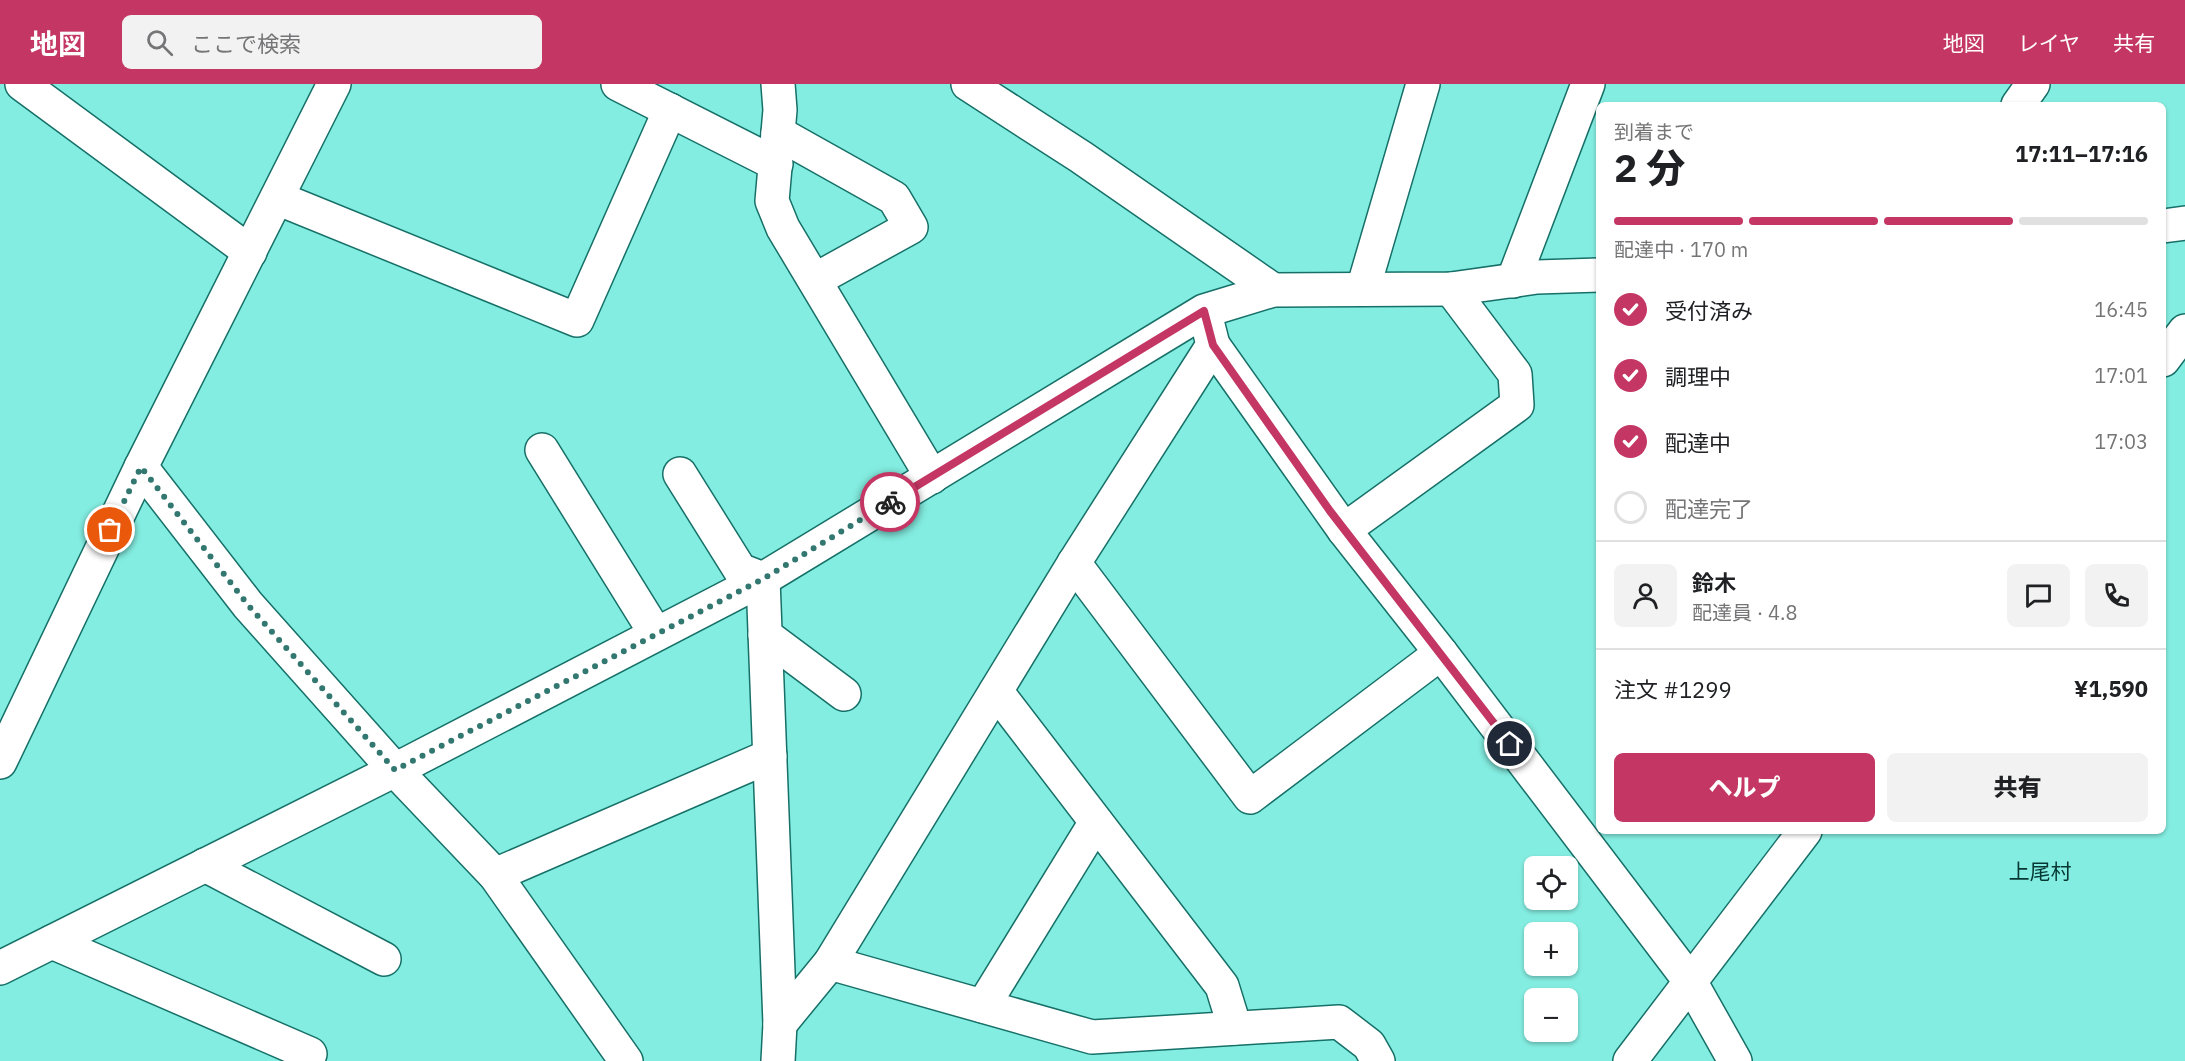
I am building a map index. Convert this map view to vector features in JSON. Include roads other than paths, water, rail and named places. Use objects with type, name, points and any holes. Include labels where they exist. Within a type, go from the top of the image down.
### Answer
[{"type":"street","points":[[22,84],[250,252]]},
{"type":"street","points":[[0,762],[141,467],[334,84]]},
{"type":"street","points":[[778,84],[780,110],[772,201],[783,228],[932,477]]},
{"type":"street","points":[[968,84],[1081,157],[1273,290]]},
{"type":"street","points":[[1363,290],[1424,84]]},
{"type":"street","points":[[1513,280],[1588,84]]},
{"type":"street","points":[[2020,102],[2033,84]]},
{"type":"street","points":[[632,87],[670,110],[777,148],[894,198],[911,227],[815,280]]},
{"type":"street","points":[[277,198],[577,320],[670,110]]},
{"type":"street","points":[[2166,226],[2185,223]]},
{"type":"street","points":[[0,968],[395,770],[763,579],[1204,311],[1273,290],[1450,289],[1538,277],[1596,275]]},
{"type":"street","points":[[1344,530],[1518,405],[1515,374],[1450,289]]},
{"type":"street","points":[[1204,311],[1213,345],[1344,530],[1441,653],[1690,981],[1735,1061]]},
{"type":"street","points":[[2166,356],[2185,331]]},
{"type":"street","points":[[780,1024],[830,963],[1074,563],[1213,345]]},
{"type":"street","points":[[542,450],[656,634]]},
{"type":"street","points":[[141,467],[248,605],[395,770],[495,875],[626,1061]]},
{"type":"street","points":[[680,474],[740,570],[763,579]]},
{"type":"street","points":[[1074,563],[1250,797],[1441,653]]},
{"type":"street","points":[[763,579],[780,1024],[778,1061]]},
{"type":"street","points":[[765,635],[844,694]]},
{"type":"street","points":[[996,691],[1222,986],[1235,1028]]},
{"type":"street","points":[[495,875],[770,756]]},
{"type":"street","points":[[983,1006],[1096,822]]},
{"type":"street","points":[[1630,1061],[1803,834]]},
{"type":"street","points":[[205,865],[384,959]]},
{"type":"street","points":[[52,942],[310,1054],[305,1061]]},
{"type":"street","points":[[830,963],[1092,1037],[1339,1022],[1369,1045],[1378,1061]]},
{"type":"district","name":"上尾村","points":[[2040,872]]}]
